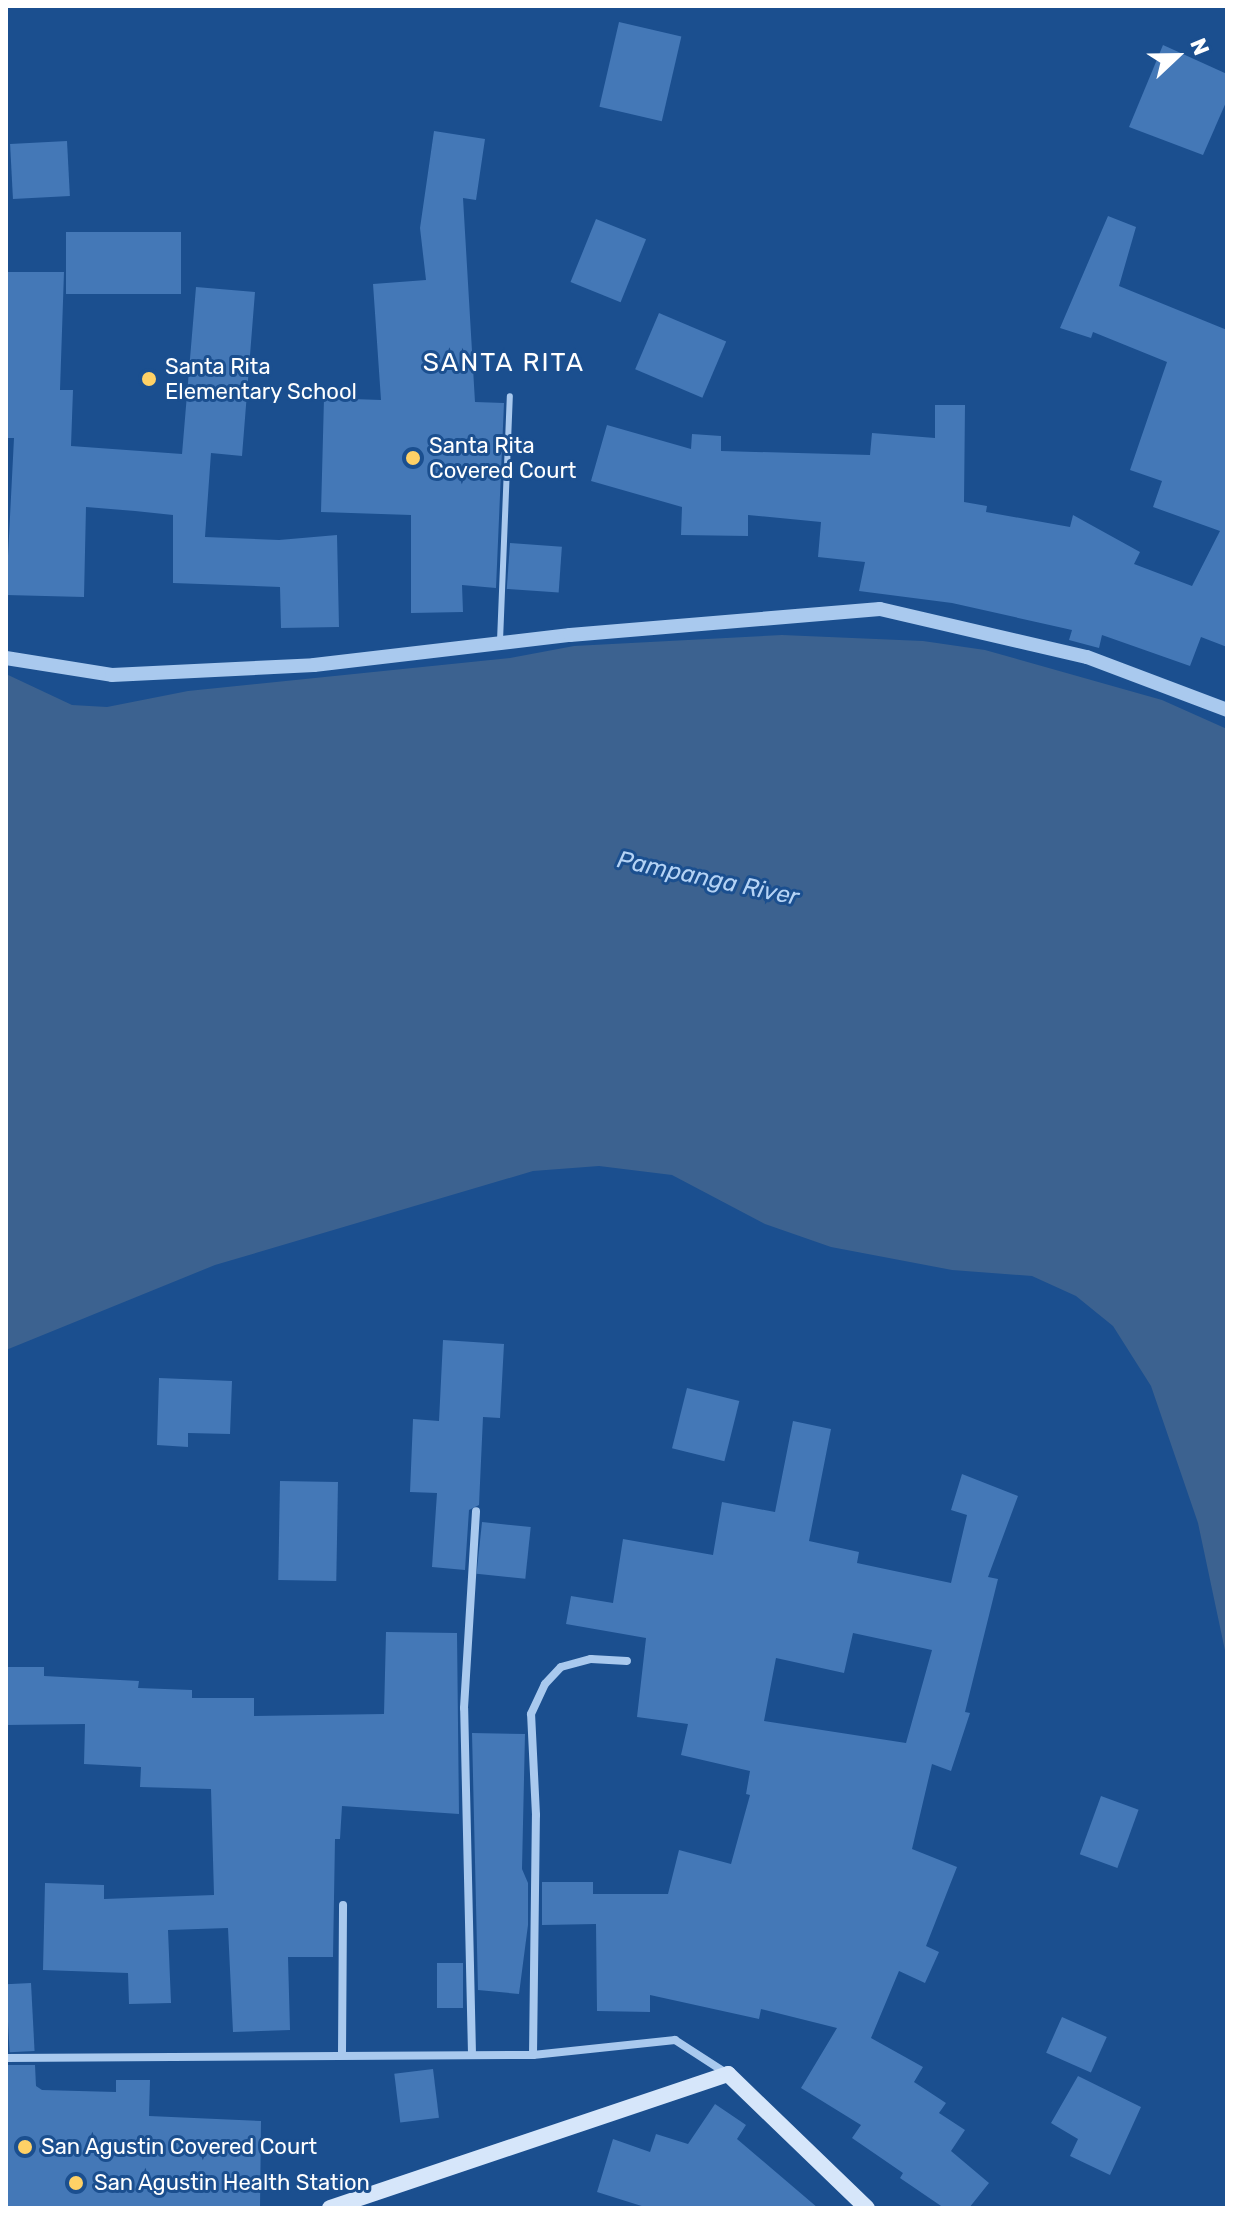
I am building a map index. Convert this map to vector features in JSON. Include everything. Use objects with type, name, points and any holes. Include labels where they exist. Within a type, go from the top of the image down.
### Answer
[{"type":"main road","points":[[330,2208],[728,2074],[867,2208]]},
{"type":"street","points":[[6,658],[112,675],[314,665],[500,643],[880,609],[1087,657],[1227,710]]},
{"type":"street","points":[[472,2054],[464,1708],[476,1511]]},
{"type":"street","points":[[533,2055],[536,1815],[531,1714],[545,1684],[561,1667],[591,1659],[627,1661]]},
{"type":"street","points":[[342,2053],[343,1905]]},
{"type":"street","points":[[6,2058],[342,2053],[533,2055],[675,2040],[728,2074]]},
{"type":"lane","points":[[500,643],[510,396]]},
{"type":"water","name":"Pampanga River","points":[[782,635],[923,641],[985,650],[1162,700],[1227,729],[1227,1660],[1198,1523],[1151,1386],[1113,1326],[1076,1296],[1032,1276],[952,1270],[831,1247],[765,1224],[672,1175],[599,1166],[533,1171],[215,1265],[6,1350],[6,674],[72,705],[107,707],[188,691],[510,658],[574,646]]},
{"type":"building","points":[[619,22],[681,36],[662,121],[599,107]]},
{"type":"building","points":[[1163,45],[1227,74],[1227,100],[1203,155],[1129,127]]},
{"type":"building","points":[[434,131],[485,139],[476,200],[463,198],[475,402],[504,403],[496,588],[462,585],[463,612],[411,613],[411,515],[321,512],[324,398],[381,400],[373,284],[426,280],[420,228]]},
{"type":"building","points":[[67,141],[70,196],[13,199],[10,144]]},
{"type":"building","points":[[1108,216],[1136,227],[1119,286],[1227,330],[1227,647],[1201,637],[1190,666],[1102,635],[1099,648],[1069,640],[1072,630],[952,603],[859,591],[865,562],[818,557],[821,522],[748,515],[748,536],[681,535],[682,507],[591,481],[607,425],[691,449],[692,434],[721,436],[721,451],[870,455],[872,433],[935,438],[935,405],[965,405],[964,502],[987,506],[986,512],[1070,527],[1073,515],[1140,552],[1134,564],[1192,586],[1220,531],[1153,507],[1162,481],[1130,470],[1167,362],[1093,332],[1091,338],[1060,328]]},
{"type":"building","points":[[596,219],[646,239],[621,302],[571,282]]},
{"type":"building","points":[[66,232],[181,232],[181,294],[66,294]]},
{"type":"building","points":[[6,272],[64,272],[60,390],[73,390],[71,446],[182,454],[196,287],[255,292],[242,456],[211,453],[205,537],[279,540],[337,535],[339,627],[281,628],[280,587],[173,583],[173,515],[135,511],[86,507],[84,597],[6,595],[14,438],[6,438]]},
{"type":"building","points":[[659,313],[726,342],[702,398],[635,369]]},
{"type":"building","points":[[510,543],[562,547],[559,593],[507,589]]},
{"type":"building","points":[[443,1340],[504,1344],[500,1418],[483,1417],[479,1505],[469,1510],[465,1570],[432,1567],[437,1493],[410,1492],[413,1419],[439,1421]]},
{"type":"building","points":[[159,1378],[232,1381],[230,1434],[188,1433],[188,1447],[157,1445]]},
{"type":"building","points":[[687,1388],[739,1401],[724,1461],[672,1448]]},
{"type":"building","points":[[793,1421],[831,1429],[809,1541],[859,1552],[857,1563],[951,1583],[967,1515],[951,1510],[962,1474],[1018,1496],[988,1577],[998,1579],[965,1712],[970,1713],[951,1771],[932,1764],[912,1849],[957,1867],[926,1946],[939,1952],[925,1983],[899,1971],[871,2038],[923,2067],[914,2082],[946,2103],[939,2113],[965,2130],[951,2151],[989,2183],[969,2208],[944,2208],[900,2178],[903,2173],[852,2138],[861,2125],[801,2088],[837,2028],[761,2009],[759,2019],[650,1995],[650,2012],[597,2011],[596,1924],[542,1925],[542,1882],[593,1882],[593,1894],[668,1894],[679,1850],[731,1864],[750,1795],[746,1794],[750,1771],[681,1755],[688,1724],[637,1717],[646,1638],[566,1624],[571,1596],[613,1603],[623,1539],[713,1555],[722,1502],[775,1512]],"holes":[[[853,1633],[932,1650],[906,1743],[764,1721],[776,1658],[844,1673]]]},
{"type":"building","points":[[280,1481],[338,1482],[336,1581],[278,1580]]},
{"type":"building","points":[[482,1522],[531,1527],[525,1579],[477,1574]]},
{"type":"building","points":[[386,1632],[457,1633],[459,1814],[342,1806],[340,1839],[335,1839],[333,1957],[288,1957],[290,2030],[233,2032],[228,1928],[168,1930],[171,2003],[129,2004],[128,1973],[43,1970],[45,1883],[104,1885],[104,1899],[214,1895],[211,1789],[140,1787],[141,1767],[84,1764],[85,1724],[6,1725],[6,1667],[44,1667],[44,1676],[139,1681],[138,1688],[192,1690],[192,1698],[254,1698],[254,1716],[384,1714]]},
{"type":"building","points":[[472,1733],[525,1734],[522,1869],[528,1883],[528,1925],[519,1994],[478,1990]]},
{"type":"building","points":[[1101,1796],[1139,1810],[1117,1868],[1080,1854]]},
{"type":"building","points":[[437,1963],[463,1963],[463,2008],[437,2008]]},
{"type":"building","points":[[31,1983],[35,2051],[10,2052],[6,1984]]},
{"type":"building","points":[[1062,2017],[1107,2037],[1091,2073],[1046,2053]]},
{"type":"building","points":[[6,2065],[35,2065],[36,2086],[42,2090],[116,2092],[116,2080],[150,2080],[149,2116],[261,2121],[260,2208],[6,2208]]},
{"type":"building","points":[[433,2069],[439,2118],[400,2122],[394,2074]]},
{"type":"building","points":[[1078,2076],[1141,2107],[1110,2175],[1070,2156],[1078,2139],[1051,2123]]},
{"type":"building","points":[[715,2104],[746,2125],[737,2139],[818,2208],[648,2208],[597,2192],[613,2139],[650,2152],[656,2134],[688,2144]]},
{"type":"place","name":"Santa Rita Elementary School","points":[[149,379]]},
{"type":"place","name":"Santa Rita Covered Court","points":[[413,458]]},
{"type":"place","name":"San Agustin Covered Court","points":[[25,2147]]},
{"type":"place","name":"San Agustin Health Station","points":[[76,2183]]},
{"type":"district","name":"SANTA RITA","points":[[504,363]]}]
